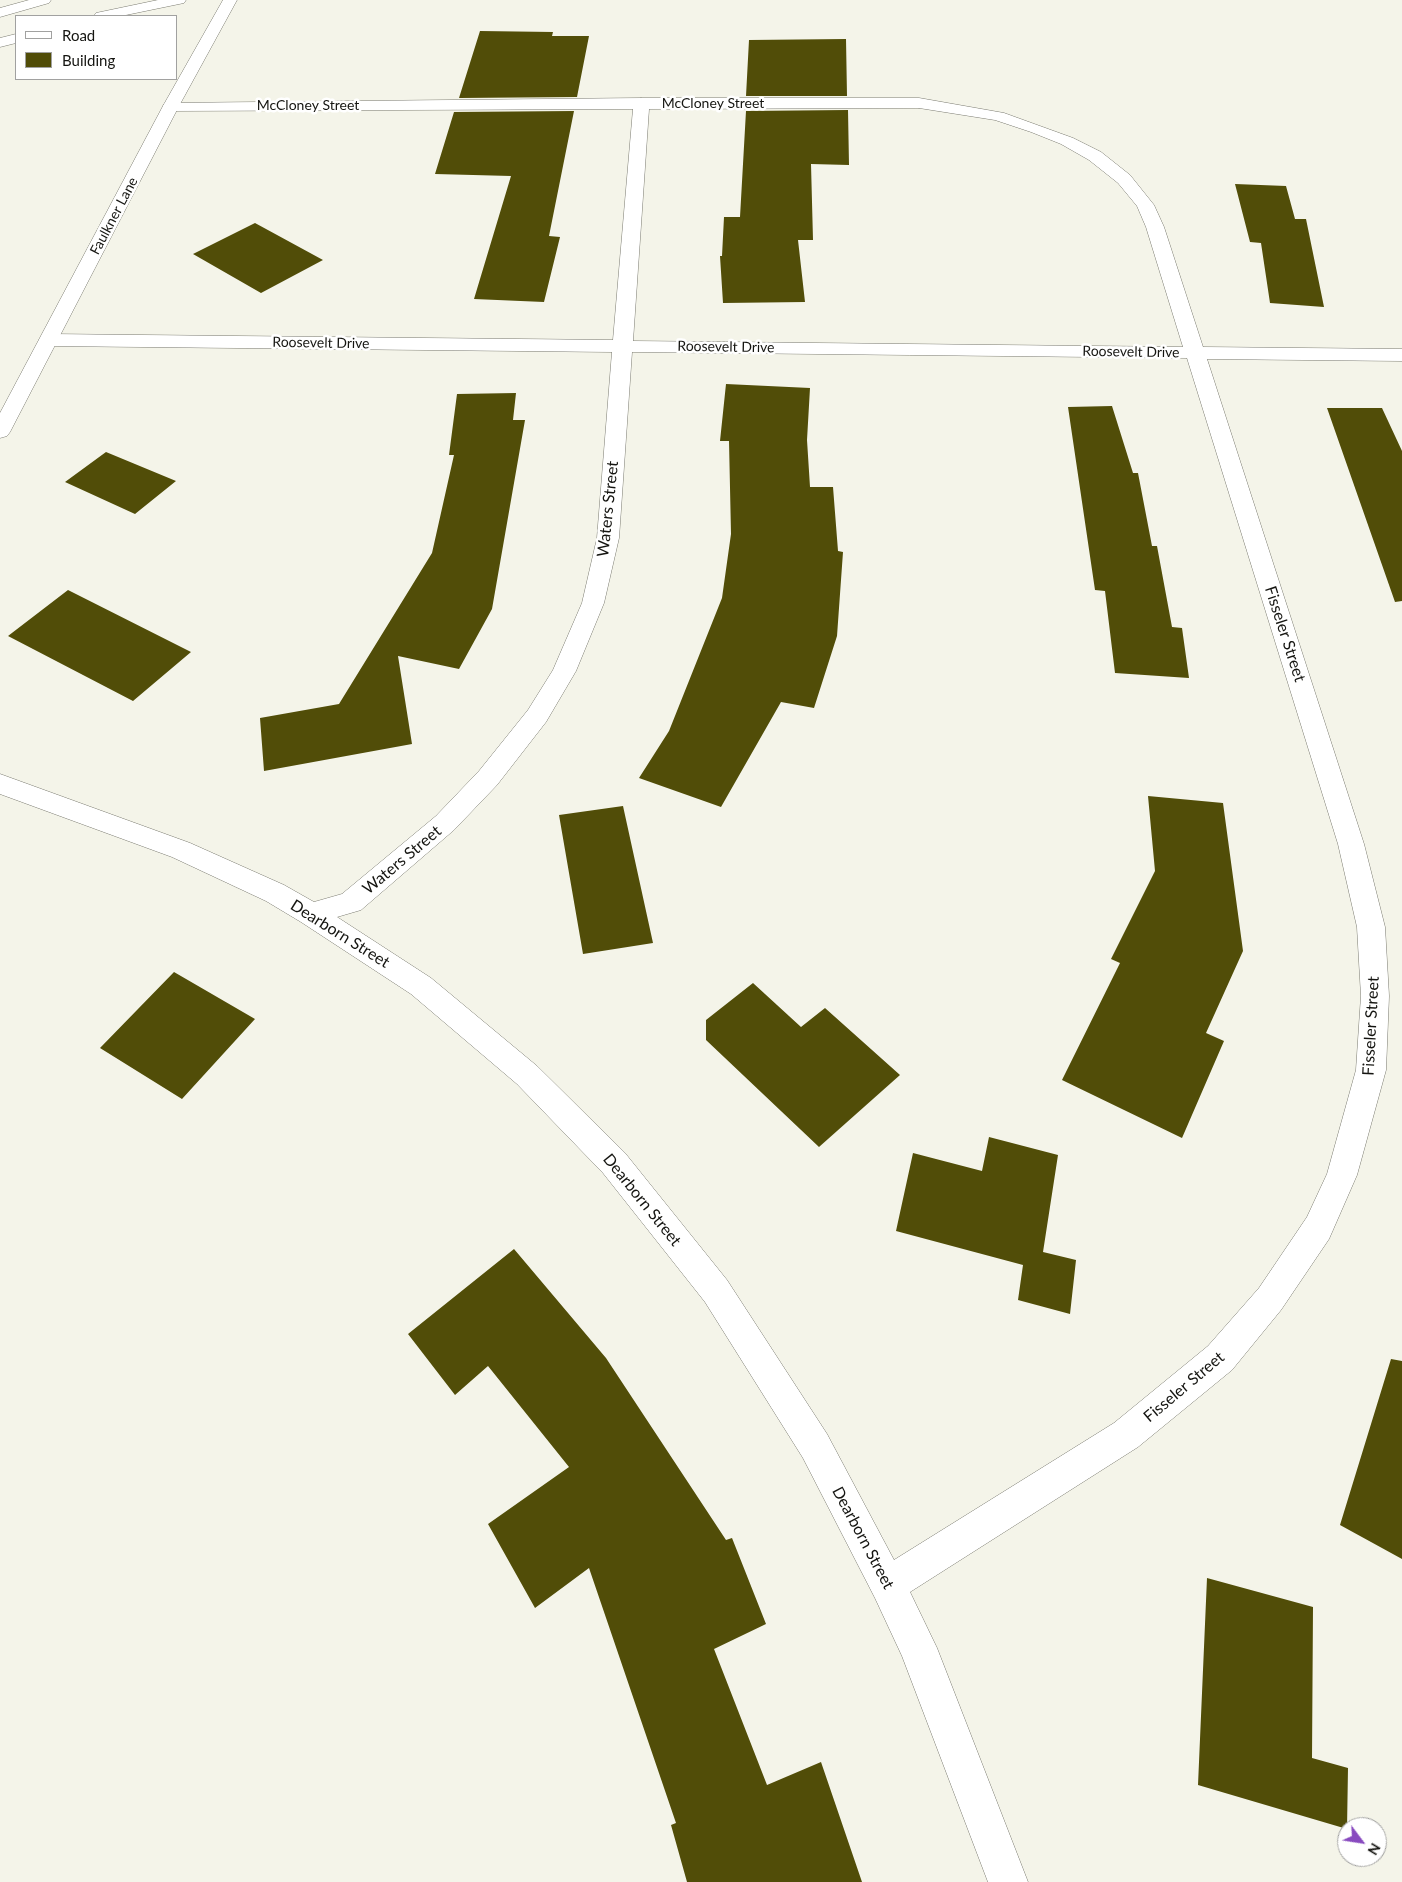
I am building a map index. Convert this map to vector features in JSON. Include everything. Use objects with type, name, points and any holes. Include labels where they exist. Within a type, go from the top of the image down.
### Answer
[{"type":"street","points":[[0,13],[44,0]]},
{"type":"street","points":[[105,15],[179,0]]},
{"type":"street","name":"Faulkner Lane","points":[[0,432],[171,106],[230,0]]},
{"type":"street","points":[[0,43],[15,38]]},
{"type":"street","name":"McCloney Street","points":[[171,106],[641,103],[919,104],[955,108],[998,116],[1037,128],[1095,156],[1124,179],[1145,205],[1155,228],[1172,280]]},
{"type":"street","name":"Waters Street","points":[[311,914],[351,902],[445,823],[488,778],[537,716],[564,671],[593,603],[608,538],[641,103]]},
{"type":"street","name":"Fisseler Street","points":[[888,1585],[1126,1435],[1220,1358],[1270,1299],[1318,1228],[1342,1175],[1371,1070],[1375,996],[1372,926],[1351,844],[1172,280]]},
{"type":"street","name":"Roosevelt Drive","points":[[49,340],[1402,355]]},
{"type":"street","name":"Dearborn Street","points":[[0,784],[181,850],[275,894],[311,914],[421,986],[527,1075],[614,1164],[716,1292],[815,1446],[888,1585],[918,1648],[1008,1882]]},
{"type":"building","points":[[480,31],[553,32],[552,36],[589,36],[577,97],[459,98]]},
{"type":"building","points":[[846,39],[847,96],[746,96],[749,40]]},
{"type":"building","points":[[848,110],[849,165],[811,164],[813,240],[798,240],[805,302],[723,303],[720,256],[722,256],[724,217],[740,217],[746,111]]},
{"type":"building","points":[[574,111],[549,236],[560,237],[544,302],[474,299],[511,176],[435,174],[454,112]]},
{"type":"building","points":[[1235,184],[1286,186],[1295,219],[1306,219],[1324,307],[1270,303],[1261,243],[1250,242]]},
{"type":"building","points":[[255,223],[323,260],[261,293],[193,254]]},
{"type":"building","points":[[726,384],[810,388],[807,440],[810,487],[833,487],[838,551],[843,552],[837,636],[814,708],[781,702],[721,807],[639,778],[669,731],[722,598],[731,534],[729,441],[720,441]]},
{"type":"building","points":[[516,393],[513,420],[525,420],[492,609],[459,669],[398,656],[412,744],[264,771],[260,718],[339,704],[432,553],[454,455],[449,455],[457,394]]},
{"type":"building","points":[[1112,406],[1133,473],[1138,473],[1152,546],[1157,546],[1172,627],[1182,628],[1189,678],[1115,673],[1105,591],[1095,590],[1068,407]]},
{"type":"building","points":[[1327,408],[1382,408],[1402,451],[1402,601],[1395,602]]},
{"type":"building","points":[[106,452],[176,481],[135,514],[65,482]]},
{"type":"building","points":[[68,590],[191,652],[133,701],[8,636]]},
{"type":"building","points":[[1148,796],[1223,803],[1243,951],[1206,1033],[1224,1041],[1182,1138],[1062,1080],[1120,963],[1111,959],[1155,871]]},
{"type":"building","points":[[623,806],[653,943],[583,954],[559,815]]},
{"type":"building","points":[[174,972],[255,1019],[182,1099],[100,1048]]},
{"type":"building","points":[[753,983],[801,1027],[825,1008],[900,1075],[819,1147],[706,1040],[706,1020]]},
{"type":"building","points":[[989,1137],[1058,1155],[1043,1252],[1076,1260],[1070,1314],[1018,1300],[1023,1265],[896,1231],[913,1153],[982,1171]]},
{"type":"building","points":[[514,1249],[606,1358],[726,1540],[732,1538],[766,1624],[714,1649],[767,1785],[821,1762],[862,1882],[687,1882],[671,1825],[676,1823],[589,1568],[535,1608],[488,1524],[569,1467],[488,1366],[455,1395],[408,1334]]},
{"type":"building","points":[[1391,1359],[1402,1361],[1402,1559],[1340,1525]]},
{"type":"building","points":[[1207,1578],[1313,1607],[1312,1758],[1348,1768],[1347,1817],[1337,1817],[1337,1826],[1198,1785]]}]
